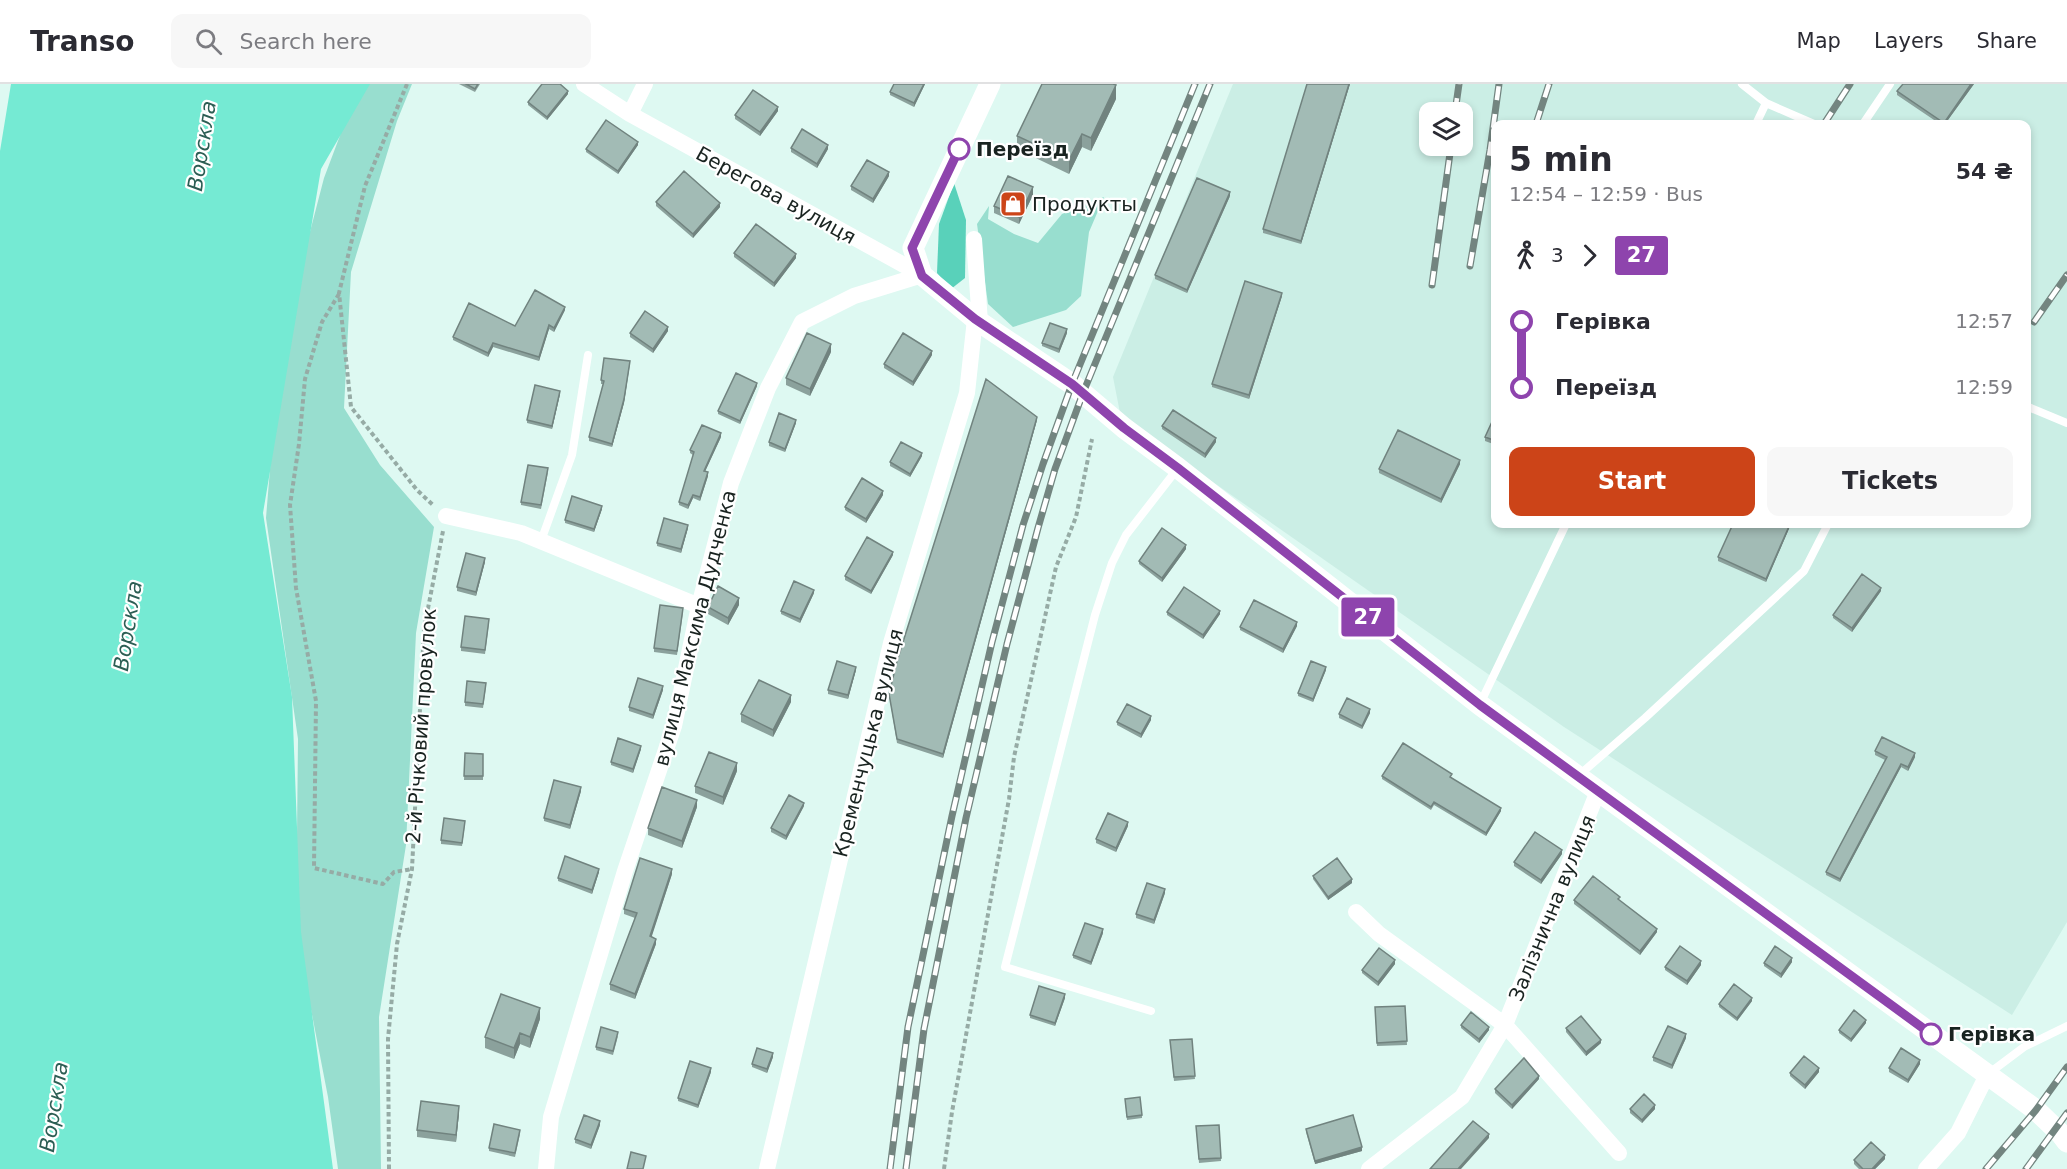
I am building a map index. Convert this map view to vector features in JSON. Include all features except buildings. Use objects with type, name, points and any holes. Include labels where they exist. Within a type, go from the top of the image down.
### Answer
[{"type":"street","name":"Берегова вулиця","points":[[584,84],[630,114],[922,276]]},
{"type":"street","points":[[630,114],[645,84]]},
{"type":"street","points":[[990,84],[912,248],[922,276],[978,320],[1072,384],[1124,428],[1480,705],[2036,1110],[2067,1142]]},
{"type":"street","name":"Кременчуцька вулиця","points":[[767,1169],[891,642],[968,393],[978,320],[974,239]]},
{"type":"street","name":"вулиця Максима Дудченка","points":[[546,1169],[551,1117],[625,871],[674,726],[699,606],[731,483],[768,388],[802,322],[854,296],[922,276]]},
{"type":"street","points":[[446,516],[521,533],[699,606]]},
{"type":"street","name":"Залізнична вулиця","points":[[1369,1169],[1462,1097],[1505,1025],[1598,791]]},
{"type":"street","name":"Залізнична вулиця","points":[[1356,912],[1379,934],[1505,1025],[1619,1153]]},
{"type":"street","points":[[1926,1169],[1958,1133],[1987,1075]]},
{"type":"lane","points":[[1742,84],[1766,103],[1805,120]]},
{"type":"lane","points":[[1866,120],[1890,84]]},
{"type":"lane","points":[[1758,120],[1766,103]]},
{"type":"lane","points":[[541,541],[572,455],[588,355]]},
{"type":"lane","points":[[2031,408],[2067,423]]},
{"type":"lane","points":[[1151,1011],[1005,968],[1095,615],[1112,563],[1126,535],[1178,468]]},
{"type":"lane","points":[[1480,705],[1564,528]]},
{"type":"lane","points":[[1578,776],[1645,718],[1804,571],[1826,528]]},
{"type":"lane","points":[[1987,1075],[2024,1047],[2067,1026]]},
{"type":"path","points":[[407,84],[365,186],[339,294],[322,322],[305,380],[290,505],[296,588],[316,701],[314,868],[382,884],[394,872],[412,869]]},
{"type":"path","points":[[339,294],[351,407],[417,490],[446,516]]},
{"type":"path","points":[[944,1169],[952,1112],[1009,799],[1014,757],[1056,567],[1076,517],[1092,439]]},
{"type":"path","name":"2-й Річковий провулок","points":[[389,1169],[388,1039],[397,944],[412,869],[424,629],[446,516]]},
{"type":"shaded area","points":[[363,84],[412,84],[397,121],[351,272],[344,408],[380,465],[434,527],[416,633],[406,845],[379,1017],[381,1169],[338,1169],[328,1097],[296,932],[298,739],[266,518],[280,347],[324,178],[353,101]]},
{"type":"shaded area","points":[[1233,84],[2067,84],[2067,922],[2012,1015],[1564,727],[1121,418],[1113,377]]},
{"type":"shaded area","points":[[954,183],[966,220],[965,278],[951,289],[937,273],[939,224]]},
{"type":"shaded area","points":[[1104,197],[1089,232],[1081,296],[1066,310],[1013,327],[988,304],[977,224],[989,206],[988,219],[1014,234],[1038,243],[1062,214]]},
{"type":"water","name":"Ворскла","points":[[11,84],[370,84],[321,169],[263,513],[292,697],[301,932],[333,1169],[0,1169],[0,151]]},
{"type":"railway","points":[[890,1169],[908,1027],[952,816],[992,642],[1023,525],[1072,384],[1195,84]]},
{"type":"railway","points":[[906,1169],[924,1029],[966,818],[1007,644],[1038,528],[1055,469],[1083,393],[1210,84]]},
{"type":"railway","points":[[1456,102],[1459,84]]},
{"type":"railway","points":[[1494,120],[1499,84]]},
{"type":"railway","points":[[1537,120],[1549,84]]},
{"type":"railway","points":[[1827,120],[1850,84]]},
{"type":"railway","points":[[1470,266],[1491,143]]},
{"type":"railway","points":[[1432,285],[1450,156]]},
{"type":"railway","points":[[2034,322],[2067,275]]},
{"type":"railway","points":[[1986,1169],[2036,1110],[2067,1067]]},
{"type":"railway","points":[[2026,1169],[2067,1113]]},
{"type":"bus line","name":"27","points":[[959,149],[912,248],[922,276],[975,319],[1072,384],[1124,428],[1480,705],[1931,1034]]},
{"type":"place","name":"Переїзд","points":[[959,149]]},
{"type":"place","name":"Продукты","points":[[1013,204]]},
{"type":"place","name":"Герівка","points":[[1931,1034]]}]
